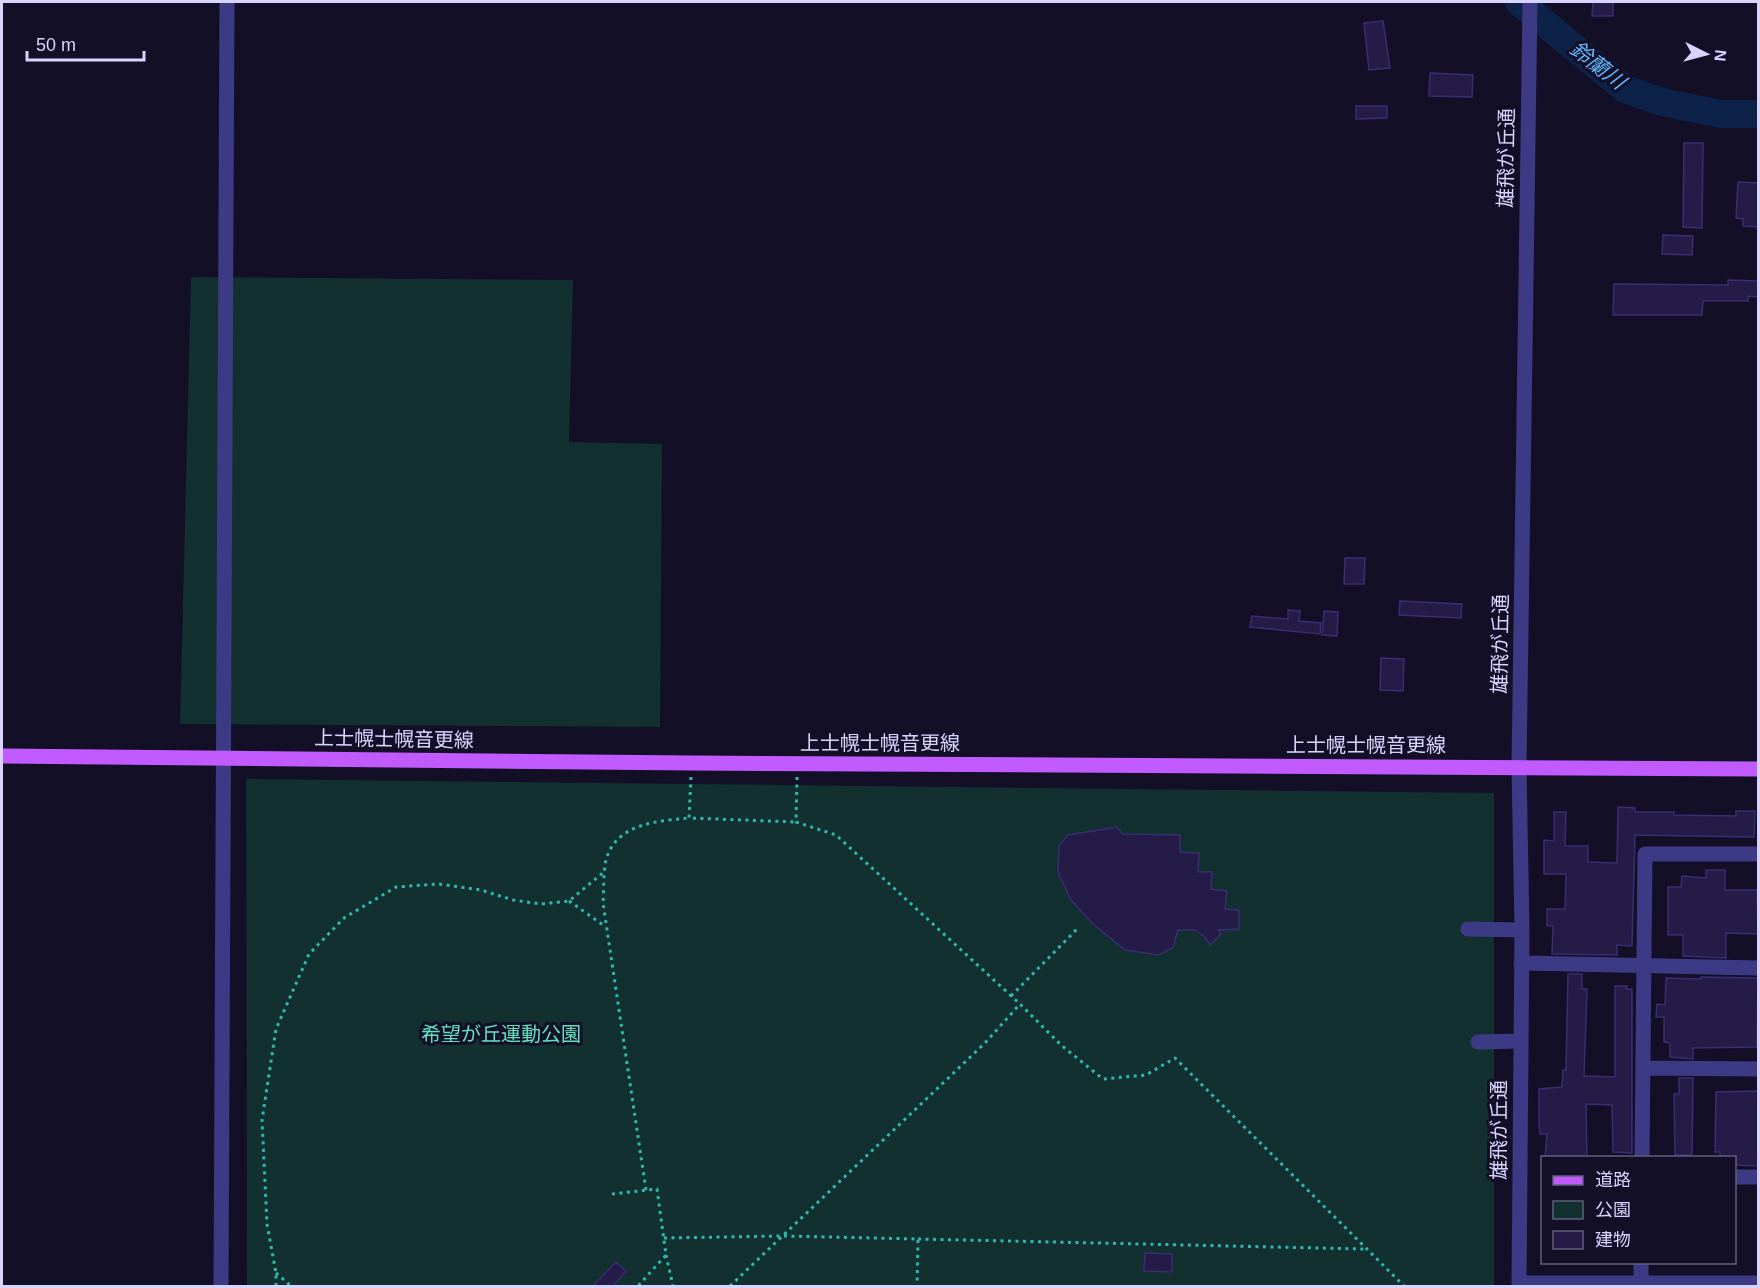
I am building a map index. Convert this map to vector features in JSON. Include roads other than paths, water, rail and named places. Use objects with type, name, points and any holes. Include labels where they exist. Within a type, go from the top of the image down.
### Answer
[{"type":"main road","name":"上士幌士幌音更線","points":[[2,756],[798,764],[1758,769]]},
{"type":"street","points":[[221,1287],[227,2]]},
{"type":"street","name":"雄飛が丘通","points":[[1519,1285],[1522,930],[1519,767],[1530,2]]},
{"type":"street","points":[[1642,1156],[1645,854],[1758,855]]},
{"type":"street","points":[[1468,929],[1522,930]]},
{"type":"street","points":[[1521,963],[1758,968]]},
{"type":"street","points":[[1478,1042],[1521,1041]]},
{"type":"street","points":[[1643,1068],[1758,1069]]},
{"type":"street","points":[[1736,1177],[1758,1177]]},
{"type":"street","points":[[1641,1264],[1641,1283]]},
{"type":"street","points":[[1519,1285],[1758,1283]]},
{"type":"waterway","name":"鈴蘭川","points":[[1519,2],[1625,89],[1662,102],[1721,114],[1758,114]]},
{"type":"park label","name":"希望が丘運動公園","points":[[501,1034]]}]
